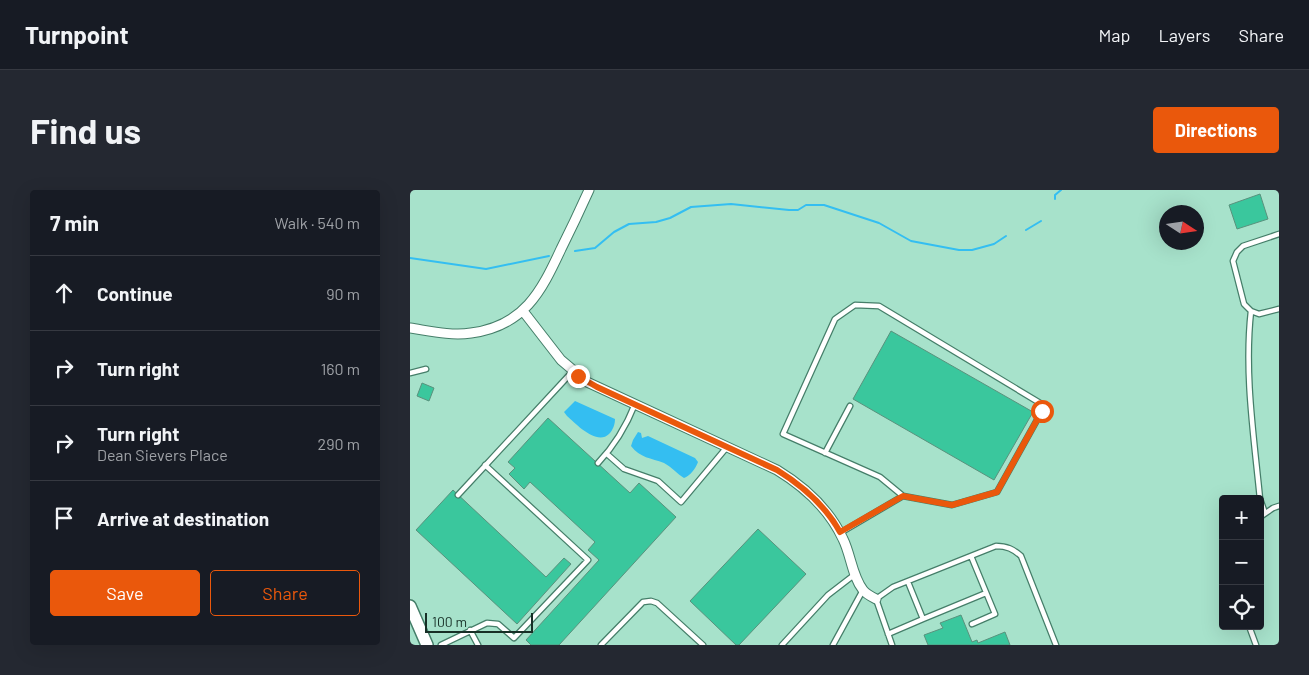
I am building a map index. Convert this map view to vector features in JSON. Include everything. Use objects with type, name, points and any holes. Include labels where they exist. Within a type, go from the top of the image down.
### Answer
[{"type":"street","points":[[410,328],[456,334],[471,333],[494,327],[523,311],[546,282],[590,190]]},
{"type":"street","points":[[523,311],[561,360],[587,382],[777,470],[794,480],[822,506],[840,532],[855,574],[863,590],[876,599]]},
{"type":"street","points":[[410,606],[427,645]]},
{"type":"lane","points":[[1279,234],[1243,246],[1237,252],[1233,261],[1244,304],[1251,311],[1260,314],[1279,309]]},
{"type":"lane","points":[[855,305],[879,306],[1040,403],[1042,411],[997,492],[952,505],[903,496],[880,476],[783,434],[835,319],[855,305]]},
{"type":"lane","points":[[1251,311],[1249,379],[1260,499],[1265,513],[1279,506]]},
{"type":"lane","points":[[410,373],[426,369]]},
{"type":"lane","points":[[458,495],[573,371]]},
{"type":"lane","points":[[598,463],[607,454],[624,429],[635,404]]},
{"type":"lane","points":[[825,453],[850,406]]},
{"type":"lane","points":[[607,454],[624,469],[658,481],[681,502],[727,447]]},
{"type":"lane","points":[[441,645],[483,624],[494,623],[514,638],[588,560],[485,466]]},
{"type":"lane","points":[[840,532],[903,496]]},
{"type":"lane","points":[[892,645],[876,599],[893,588],[996,546],[1001,546],[1013,549],[1021,556],[1056,645]]},
{"type":"lane","points":[[971,556],[995,614],[972,624]]},
{"type":"lane","points":[[782,645],[828,595],[855,574]]},
{"type":"lane","points":[[908,582],[923,619]]},
{"type":"lane","points":[[832,645],[863,590]]},
{"type":"lane","points":[[888,634],[986,593]]},
{"type":"lane","points":[[601,645],[642,602],[647,601],[657,603],[703,645]]},
{"type":"lane","points":[[470,630],[478,645]]},
{"type":"lane","points":[[1251,630],[1256,645]]},
{"type":"water","points":[[575,401],[615,419],[612,431],[604,437],[599,437],[593,436],[581,428],[564,412]]},
{"type":"water","points":[[638,432],[641,433],[642,438],[648,436],[695,458],[698,462],[696,467],[691,474],[684,478],[670,466],[642,455],[631,446]]},
{"type":"building","points":[[1260,194],[1268,219],[1237,229],[1229,205]]},
{"type":"building","points":[[891,331],[1033,412],[994,480],[853,399]]},
{"type":"building","points":[[422,383],[434,388],[429,401],[417,396]]},
{"type":"building","points":[[548,418],[630,493],[639,483],[676,517],[559,645],[531,645],[526,640],[599,560],[588,550],[595,542],[530,482],[524,489],[509,474],[515,468],[508,462]]},
{"type":"building","points":[[453,490],[546,577],[564,558],[571,564],[517,624],[416,530]]},
{"type":"building","points":[[758,529],[806,574],[739,645],[736,645],[690,601]]},
{"type":"building","points":[[961,615],[972,642],[977,640],[978,643],[1005,632],[1010,645],[928,645],[924,635],[943,628],[940,623]]},
{"type":"waterway","points":[[1055,199],[1055,195],[1061,190]]},
{"type":"waterway","points":[[575,251],[595,248],[614,232],[629,224],[656,222],[670,218],[691,207],[731,204],[789,210],[798,210],[806,205],[824,205],[879,223],[911,241],[959,250],[972,250],[994,244],[1006,236]]},
{"type":"waterway","points":[[1026,230],[1041,221]]},
{"type":"waterway","points":[[410,258],[486,269],[549,256]]},
{"type":"route","points":[[578,376],[597,387],[777,470],[794,480],[822,506],[840,532],[903,496],[952,505],[997,492],[1042,411]]}]
